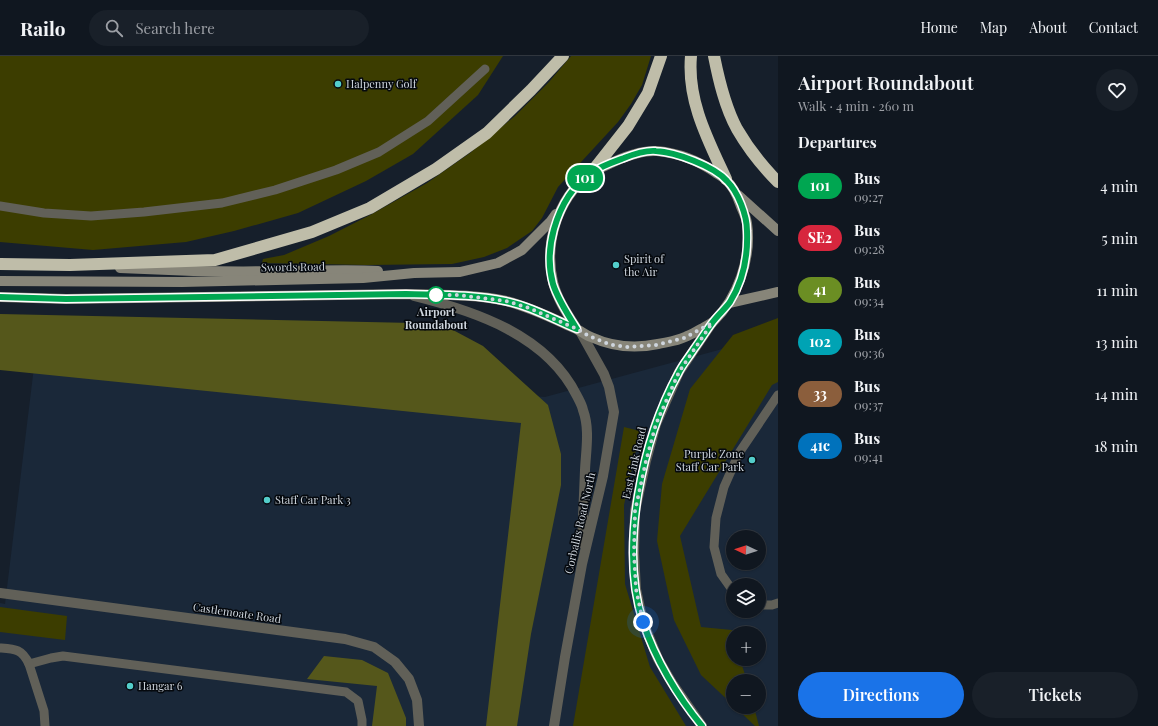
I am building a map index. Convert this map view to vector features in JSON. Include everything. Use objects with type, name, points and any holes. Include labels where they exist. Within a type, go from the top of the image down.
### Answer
[{"type":"highway","points":[[0,264],[70,265],[215,260],[312,232],[377,204],[436,169],[487,133],[563,56]]},
{"type":"highway","points":[[591,173],[628,126],[648,93],[661,56]]},
{"type":"highway","points":[[691,56],[690,67],[692,95],[704,132],[726,179]]},
{"type":"highway","points":[[714,56],[724,97],[737,128],[753,154],[778,182]]},
{"type":"main road","points":[[0,297],[66,299],[406,294],[457,295],[506,301],[529,308],[589,336],[612,345],[628,347],[656,345],[684,338],[712,323],[729,303],[738,286],[744,268],[748,244],[747,222],[736,194],[726,179],[703,164],[674,154],[655,151],[636,154],[613,162],[591,173],[577,186],[563,205],[557,217],[551,238],[550,259],[553,284],[564,308],[578,330]]},
{"type":"main road","points":[[736,194],[778,231]]},
{"type":"main road","name":"Swords Road","points":[[0,281],[182,282],[363,278],[408,273],[460,272],[498,263],[522,250],[551,221],[563,205]]},
{"type":"main road","points":[[70,265],[157,270],[363,270],[408,273]]},
{"type":"main road","points":[[729,303],[778,292]]},
{"type":"street","points":[[406,294],[443,303],[466,311],[511,331],[543,352],[566,377],[583,410],[587,435],[582,564]]},
{"type":"street","name":"East Link Road","points":[[702,726],[672,683],[658,659],[643,622],[636,589],[634,553],[635,511],[656,424],[679,372],[712,323]]},
{"type":"street","name":"Corballis Road North","points":[[554,726],[582,564],[603,476],[614,412],[609,387],[604,374],[578,330]]},
{"type":"street","name":"Castlemoate Road","points":[[0,593],[345,639],[374,647],[395,662],[409,679],[417,700],[419,726]]},
{"type":"lane","points":[[0,206],[44,213],[91,216],[144,212],[222,203],[275,190],[336,170],[379,152],[428,121],[485,69]]},
{"type":"lane","points":[[726,581],[721,574],[714,546],[716,518],[724,487],[739,453],[778,395]]},
{"type":"lane","points":[[766,605],[778,603]]},
{"type":"lane","points":[[0,648],[16,650],[26,656],[44,711],[45,726]]},
{"type":"lane","points":[[29,664],[63,656],[346,692],[358,701],[362,726]]},
{"type":"shaded area","points":[[0,56],[503,56],[478,95],[413,154],[366,181],[298,213],[234,231],[186,242],[93,250],[0,242]]},
{"type":"shaded area","points":[[571,56],[651,56],[642,85],[618,122],[558,187],[542,218],[532,231],[507,248],[484,257],[452,264],[367,265],[262,263],[263,259],[284,255],[329,236],[427,183],[470,153],[515,116],[549,82]]},
{"type":"shaded area","points":[[0,314],[413,323],[453,330],[483,346],[548,405],[561,454],[561,485],[531,634],[517,726],[486,726],[521,423],[0,370]]},
{"type":"shaded area","points":[[778,318],[778,382],[772,385],[680,536],[701,627],[726,629],[726,666],[742,666],[745,674],[726,674],[726,698],[701,675],[674,620],[657,541],[662,484],[690,389],[733,335]]},
{"type":"shaded area","points":[[778,334],[778,726],[0,726],[0,603],[5,604],[34,367],[202,372],[545,397]]},
{"type":"shaded area","points":[[624,427],[640,431],[624,505],[625,584],[650,667],[686,726],[573,726]]},
{"type":"shaded area","points":[[0,607],[67,616],[65,640],[0,632]]},
{"type":"shaded area","points":[[324,656],[362,660],[388,673],[406,718],[406,726],[372,726],[377,686],[307,679]]},
{"type":"shaded area","points":[[742,714],[756,714],[759,726],[755,726]]},
{"type":"bus line","name":"101","points":[[0,297],[66,299],[358,296],[406,294],[457,295],[506,301],[529,308],[577,329],[564,308],[553,284],[550,259],[551,238],[557,217],[563,205],[577,186],[591,173],[613,162],[636,154],[655,151],[674,154],[703,164],[726,179],[736,194],[747,222],[748,244],[744,268],[738,286],[729,303],[712,323],[679,372],[656,424],[635,511],[634,553],[636,589],[643,622],[658,659],[672,683],[702,726]]},
{"type":"place","name":"Halpenny Golf","points":[[338,84]]},
{"type":"place","name":"Spirit of the Air","points":[[616,265]]},
{"type":"place","name":"Airport Roundabout","points":[[436,295]]},
{"type":"place","name":"Purple Zone Staff Car Park","points":[[752,460]]},
{"type":"place","name":"Staff Car Park 3","points":[[267,500]]},
{"type":"place","name":"Hangar 6","points":[[130,686]]},
{"type":"route","points":[[436,295],[432,295],[457,295],[506,301],[529,308],[601,341],[612,345],[628,347],[656,345],[684,338],[712,323],[679,372],[656,424],[646,461],[635,511],[634,553],[636,589],[643,622]]}]
